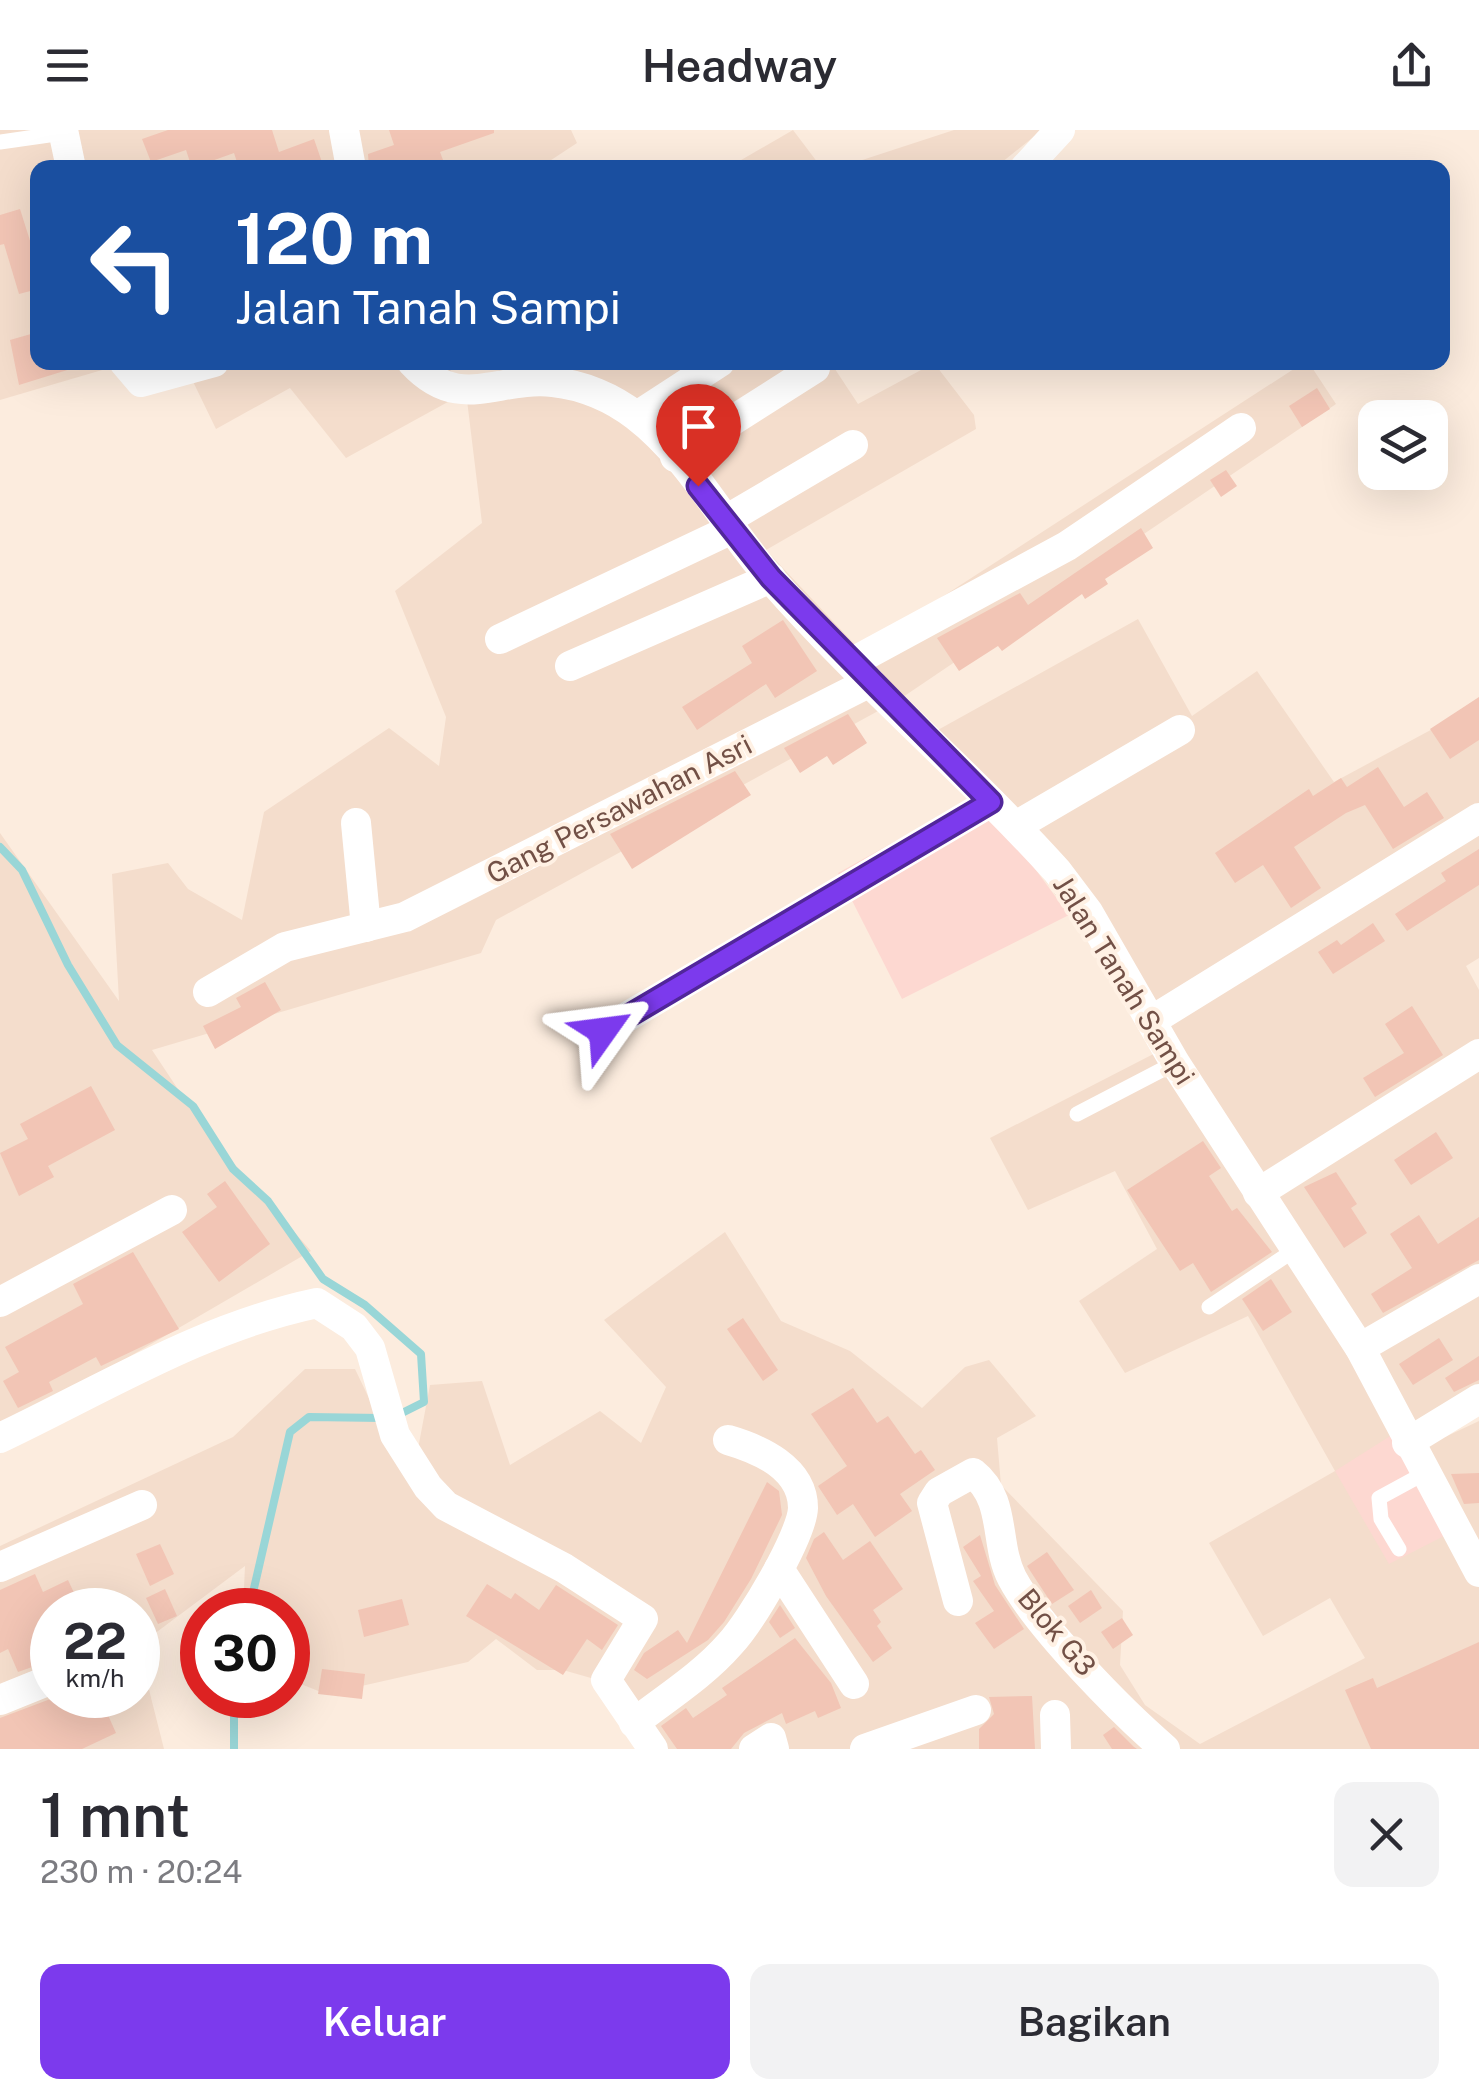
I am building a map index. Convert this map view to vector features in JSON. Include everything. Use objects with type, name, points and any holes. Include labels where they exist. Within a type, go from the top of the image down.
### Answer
[{"type":"street","points":[[1032,160],[1060,130]]},
{"type":"street","points":[[63,132],[69,160]]},
{"type":"street","points":[[131,370],[141,382],[185,370]]},
{"type":"street","name":"Jalan Tanah Sampi","points":[[420,370],[430,380],[454,390],[552,382],[592,390],[637,416],[676,457],[771,578],[1016,826],[1088,912],[1175,1062],[1258,1193],[1299,1248],[1360,1348],[1478,1570]]},
{"type":"street","points":[[637,416],[708,370]]},
{"type":"street","points":[[676,457],[811,370]]},
{"type":"street","name":"Gang Persawahan Asri","points":[[208,992],[285,946],[404,916],[526,859],[860,672],[1067,546],[1241,428]]},
{"type":"street","points":[[500,639],[729,524],[854,446]]},
{"type":"street","points":[[570,666],[771,578]]},
{"type":"street","points":[[1016,826],[1180,730]]},
{"type":"street","points":[[603,1031],[991,802]]},
{"type":"street","points":[[1151,1021],[1479,818]]},
{"type":"street","points":[[356,822],[366,927]]},
{"type":"street","points":[[1258,1193],[1479,1054]]},
{"type":"street","points":[[0,1302],[172,1210]]},
{"type":"street","points":[[1360,1348],[1479,1280]]},
{"type":"street","points":[[0,1438],[168,1352],[260,1315],[317,1303],[354,1327],[370,1348],[395,1435],[428,1487],[446,1506],[564,1568],[643,1619],[606,1680],[653,1749]]},
{"type":"street","points":[[1407,1442],[1479,1400]]},
{"type":"street","points":[[634,1723],[731,1644],[778,1569],[801,1515],[799,1493],[767,1451],[728,1440]]},
{"type":"street","name":"Blok G3","points":[[958,1601],[932,1504],[939,1492],[973,1472],[996,1504],[1006,1559],[1020,1589],[1080,1663],[1166,1749]]},
{"type":"street","points":[[0,1567],[142,1506]]},
{"type":"street","points":[[778,1569],[854,1684]]},
{"type":"street","points":[[0,1700],[30,1688]]},
{"type":"street","points":[[865,1749],[976,1710]]},
{"type":"street","points":[[1054,1715],[1056,1749]]},
{"type":"street","points":[[754,1749],[771,1738],[774,1749]]},
{"type":"lane","points":[[0,142],[63,132]]},
{"type":"lane","points":[[1077,1114],[1175,1062]]},
{"type":"lane","points":[[1210,1307],[1299,1248]]},
{"type":"lane","points":[[1399,1549],[1381,1519],[1380,1498],[1425,1473]]},
{"type":"shaded area","points":[[0,130],[571,130],[577,143],[551,160],[30,160],[30,370],[102,370],[0,400]]},
{"type":"shaded area","points":[[793,130],[816,160],[741,160]]},
{"type":"shaded area","points":[[954,130],[1042,130],[1005,160],[862,160]]},
{"type":"shaded area","points":[[187,370],[450,370],[466,391],[500,370],[836,370],[858,404],[921,370],[939,370],[974,415],[976,429],[766,550],[860,650],[1292,370],[1314,370],[1336,404],[900,699],[496,920],[481,953],[152,1050],[207,1133],[311,1251],[0,1432],[0,833],[119,1001],[112,874],[168,863],[188,889],[242,920],[264,812],[389,728],[439,766],[446,717],[395,591],[482,523],[466,392],[346,458],[290,388],[216,429]]},
{"type":"shaded area","points":[[1138,619],[1192,716],[1257,671],[1334,782],[1479,704],[1479,958],[1466,966],[1479,990],[1479,1405],[1445,1437],[1479,1421],[1479,1749],[654,1749],[598,1680],[563,1670],[537,1670],[496,1639],[468,1662],[326,1694],[310,1688],[310,1588],[244,1588],[245,1566],[216,1588],[180,1588],[180,1615],[160,1630],[160,1588],[30,1588],[30,1718],[156,1718],[164,1749],[0,1749],[0,1546],[233,1437],[305,1369],[355,1369],[411,1486],[430,1385],[482,1381],[510,1465],[600,1411],[641,1443],[666,1387],[604,1320],[725,1232],[781,1321],[850,1351],[922,1408],[965,1367],[989,1360],[1036,1416],[997,1438],[1001,1485],[1123,1611],[1120,1665],[1145,1705],[1200,1744],[1365,1658],[1330,1598],[1263,1636],[1209,1543],[1335,1471],[1248,1316],[1125,1373],[1079,1301],[1157,1249],[1115,1171],[1028,1210],[990,1138],[1167,1047],[936,731]]},
{"type":"shaded area","points":[[980,794],[1069,915],[902,999],[838,873]]},
{"type":"shaded area","points":[[1395,1433],[1446,1535],[1389,1564],[1335,1471]]},
{"type":"building","points":[[168,130],[272,130],[279,152],[314,139],[321,160],[236,160],[234,153],[214,160],[189,160],[186,150],[150,160],[142,139]]},
{"type":"building","points":[[389,130],[494,130],[440,152],[443,160],[368,160],[368,154],[394,145]]},
{"type":"building","points":[[20,209],[30,241],[30,291],[19,294],[4,244],[0,245],[0,215]]},
{"type":"building","points":[[30,334],[30,370],[67,370],[19,385],[10,340]]},
{"type":"building","points":[[1317,388],[1330,409],[1302,427],[1289,406]]},
{"type":"building","points":[[1226,470],[1237,486],[1221,497],[1210,480]]},
{"type":"building","points":[[1141,528],[1153,548],[1105,579],[1108,584],[1085,599],[1082,594],[1002,651],[998,646],[959,671],[937,638],[1020,593],[1028,605]]},
{"type":"building","points":[[783,620],[817,671],[775,698],[766,684],[697,730],[682,707],[752,663],[742,646]]},
{"type":"building","points":[[1479,697],[1479,740],[1450,759],[1430,729]]},
{"type":"building","points":[[848,714],[867,743],[833,765],[827,756],[800,773],[784,748]]},
{"type":"building","points":[[1378,767],[1404,807],[1427,792],[1444,818],[1393,849],[1365,805],[1346,813],[1294,847],[1321,888],[1291,908],[1263,865],[1235,883],[1215,853],[1309,789],[1313,796],[1341,778],[1347,787]]},
{"type":"building","points":[[735,771],[751,795],[632,869],[610,834]]},
{"type":"building","points":[[1479,849],[1479,885],[1407,931],[1395,914],[1446,881],[1441,873]]},
{"type":"building","points":[[1373,923],[1385,941],[1333,974],[1318,952],[1337,940],[1341,945]]},
{"type":"building","points":[[265,982],[281,1010],[215,1049],[203,1026],[241,1007],[236,998]]},
{"type":"building","points":[[1412,1006],[1443,1055],[1375,1097],[1363,1078],[1404,1053],[1385,1024]]},
{"type":"building","points":[[91,1086],[115,1130],[48,1166],[54,1177],[19,1196],[0,1153],[28,1139],[20,1124]]},
{"type":"building","points":[[1436,1132],[1453,1158],[1411,1185],[1394,1160]]},
{"type":"building","points":[[1203,1141],[1221,1168],[1209,1176],[1232,1211],[1237,1208],[1272,1252],[1211,1292],[1193,1263],[1180,1271],[1127,1190]]},
{"type":"building","points":[[1336,1172],[1357,1204],[1351,1208],[1367,1233],[1344,1248],[1304,1187]]},
{"type":"building","points":[[225,1181],[270,1244],[219,1282],[182,1232],[217,1207],[207,1194]]},
{"type":"building","points":[[1419,1215],[1438,1244],[1479,1217],[1479,1260],[1383,1313],[1371,1294],[1412,1268],[1390,1234]]},
{"type":"building","points":[[133,1252],[179,1329],[101,1366],[96,1357],[49,1382],[53,1391],[18,1408],[3,1381],[19,1372],[5,1347],[83,1304],[73,1284]]},
{"type":"building","points":[[1271,1279],[1292,1312],[1263,1331],[1242,1299]]},
{"type":"building","points":[[743,1318],[778,1370],[763,1381],[727,1329]]},
{"type":"building","points":[[1439,1338],[1453,1360],[1413,1385],[1399,1364]]},
{"type":"building","points":[[1479,1356],[1479,1380],[1454,1392],[1445,1378]]},
{"type":"building","points":[[853,1388],[877,1423],[888,1416],[915,1454],[921,1450],[935,1470],[900,1494],[912,1511],[875,1537],[853,1504],[837,1515],[818,1486],[847,1466],[811,1414]]},
{"type":"building","points":[[1479,1473],[1479,1503],[1464,1504],[1451,1474]]},
{"type":"building","points":[[767,1482],[779,1491],[782,1515],[751,1579],[708,1640],[647,1679],[634,1670],[644,1653],[678,1630],[687,1643]]},
{"type":"building","points":[[824,1532],[843,1560],[870,1541],[903,1589],[873,1610],[881,1622],[877,1626],[892,1648],[873,1662],[826,1596],[806,1558],[814,1539]]},
{"type":"building","points":[[980,1535],[995,1585],[1024,1629],[994,1649],[975,1623],[994,1611],[973,1581],[981,1576],[963,1547]]},
{"type":"building","points":[[160,1544],[174,1574],[150,1586],[136,1554]]},
{"type":"building","points":[[1047,1552],[1074,1590],[1052,1604],[1027,1566]]},
{"type":"building","points":[[35,1574],[41,1588],[30,1588],[30,1668],[18,1672],[8,1649],[0,1653],[0,1590]]},
{"type":"building","points":[[68,1580],[72,1588],[51,1588]]},
{"type":"building","points":[[487,1584],[511,1599],[515,1593],[539,1610],[556,1585],[618,1625],[602,1650],[587,1639],[563,1675],[466,1616]]},
{"type":"building","points":[[165,1589],[177,1616],[160,1623],[160,1591]]},
{"type":"building","points":[[1091,1590],[1102,1608],[1080,1623],[1068,1606]]},
{"type":"building","points":[[402,1599],[409,1625],[364,1637],[358,1610]]},
{"type":"building","points":[[780,1605],[795,1628],[780,1638],[769,1622]]},
{"type":"building","points":[[1122,1618],[1133,1635],[1113,1649],[1101,1632]]},
{"type":"building","points":[[795,1638],[831,1683],[841,1708],[818,1718],[815,1711],[786,1724],[782,1713],[744,1733],[731,1749],[677,1749],[661,1726],[686,1708],[693,1718],[727,1695],[722,1688]]},
{"type":"building","points":[[1479,1642],[1479,1749],[1371,1749],[1345,1690],[1373,1678],[1377,1688]]},
{"type":"building","points":[[322,1669],[365,1674],[362,1699],[318,1694]]},
{"type":"building","points":[[1032,1696],[1035,1749],[979,1749],[979,1729],[994,1714],[989,1697]]},
{"type":"building","points":[[30,1707],[30,1718],[109,1718],[116,1733],[82,1749],[0,1749],[0,1718]]},
{"type":"building","points":[[1114,1727],[1137,1749],[1112,1749],[1103,1735]]},
{"type":"waterway","points":[[0,847],[22,870],[68,965],[117,1045],[193,1106],[233,1169],[268,1201],[323,1279],[365,1305],[421,1354],[424,1402],[396,1416]]},
{"type":"waterway","points":[[254,1588],[290,1432],[309,1417],[382,1418]]},
{"type":"waterway","points":[[234,1718],[234,1749]]},
{"type":"route","points":[[603,1031],[991,802],[771,578],[698,486]]}]
